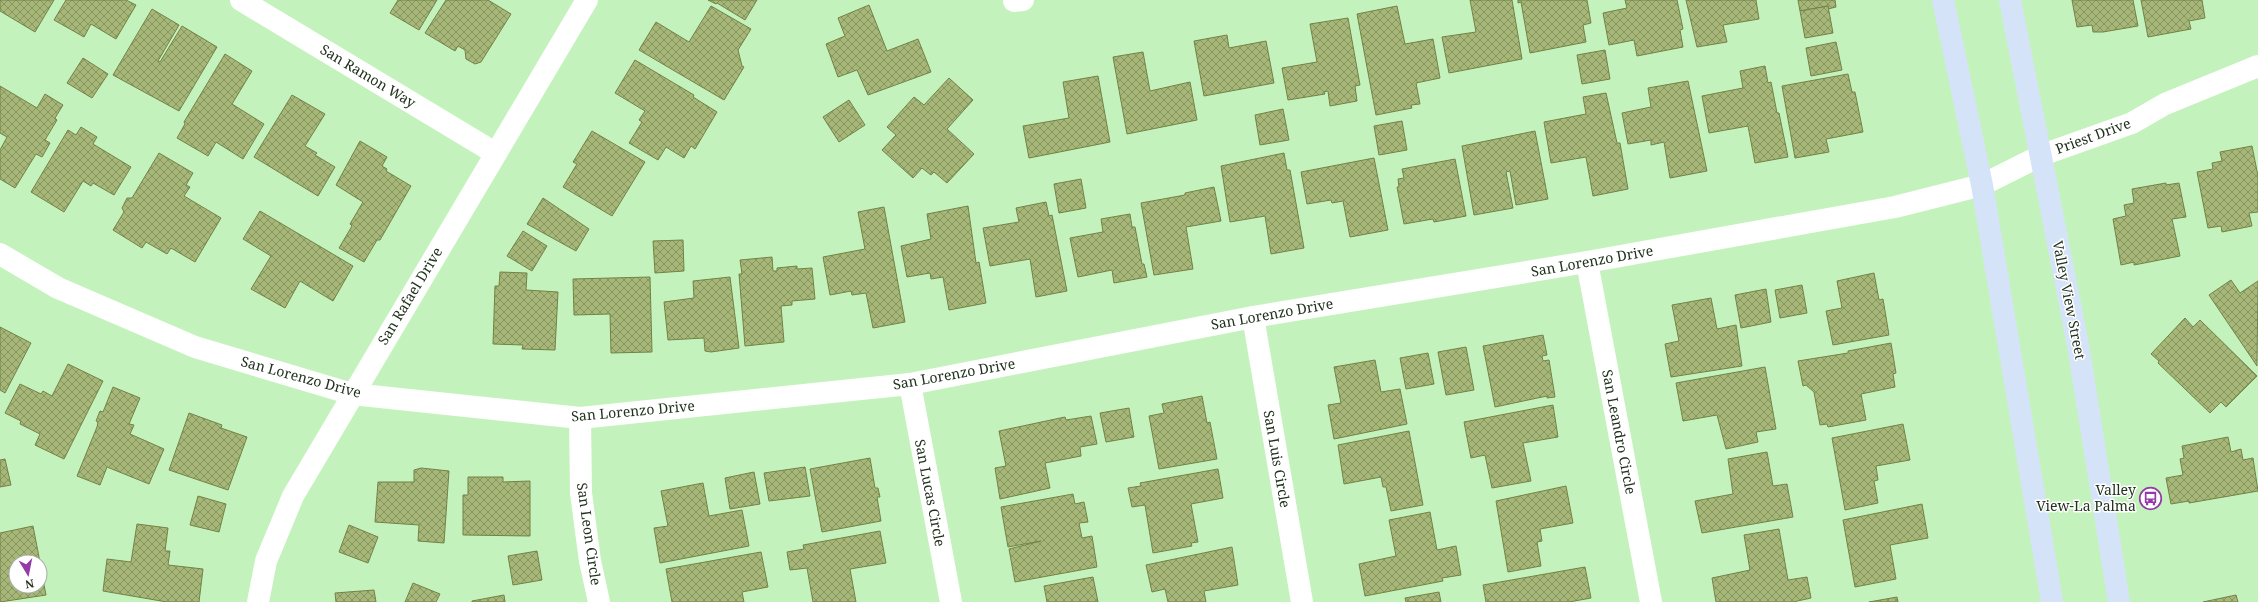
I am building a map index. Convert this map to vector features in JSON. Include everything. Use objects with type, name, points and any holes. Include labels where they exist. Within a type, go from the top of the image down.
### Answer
[{"type":"main road","points":[[1943,0],[1982,185],[2052,602]]},
{"type":"main road","name":"Valley View Street","points":[[2010,0],[2042,155],[2078,345],[2119,602]]},
{"type":"street","name":"San Ramon Way","points":[[241,0],[495,153]]},
{"type":"street","name":"San Rafael Drive","points":[[258,602],[266,561],[293,496],[352,394],[587,0]]},
{"type":"street","name":"Priest Drive","points":[[1925,200],[1982,185],[2042,155],[2132,123],[2165,104],[2258,66]]},
{"type":"street","name":"San Lorenzo Drive","points":[[0,254],[58,288],[195,347],[352,394],[580,418],[910,384],[1253,317],[1587,262],[1925,200]]},
{"type":"street","name":"San Leandro Circle","points":[[1587,262],[1650,602]]},
{"type":"street","name":"San Luis Circle","points":[[1253,317],[1302,602]]},
{"type":"street","name":"San Lucas Circle","points":[[910,384],[951,602]]},
{"type":"street","name":"San Leon Circle","points":[[580,418],[581,493],[590,561],[599,602]]},
{"type":"building","points":[[0,0],[54,0],[35,32],[0,11]]},
{"type":"building","points":[[66,0],[126,0],[136,5],[116,39],[91,24],[84,37],[54,20]]},
{"type":"building","points":[[398,0],[437,0],[419,30],[390,13]]},
{"type":"building","points":[[446,0],[488,0],[511,14],[481,62],[475,64],[466,59],[465,50],[458,46],[455,51],[425,33]]},
{"type":"building","points":[[708,0],[757,0],[745,20],[717,3],[716,4]]},
{"type":"building","points":[[1470,0],[1512,0],[1522,59],[1449,73],[1442,37],[1476,32]]},
{"type":"building","points":[[1518,0],[1587,0],[1591,23],[1583,25],[1586,42],[1530,53],[1521,2],[1518,3]]},
{"type":"building","points":[[1625,0],[1677,0],[1683,29],[1680,30],[1683,47],[1637,56],[1634,40],[1609,45],[1603,13],[1627,8]]},
{"type":"building","points":[[1686,0],[1756,0],[1759,19],[1723,25],[1727,42],[1697,47]]},
{"type":"building","points":[[1798,0],[1835,0],[1836,7],[1828,9],[1828,6],[1800,11]]},
{"type":"building","points":[[2072,0],[2133,0],[2138,26],[2103,32],[2093,32],[2092,25],[2077,27]]},
{"type":"building","points":[[2141,0],[2202,0],[2205,18],[2189,21],[2191,29],[2148,37]]},
{"type":"building","points":[[869,5],[887,51],[918,39],[931,72],[868,95],[857,70],[838,77],[826,44],[845,36],[838,18]]},
{"type":"building","points":[[711,6],[751,29],[738,50],[742,66],[744,67],[724,100],[639,50],[656,22],[689,42]]},
{"type":"building","points":[[1397,6],[1405,44],[1433,39],[1440,78],[1416,83],[1420,104],[1411,105],[1412,108],[1376,115],[1357,14]]},
{"type":"building","points":[[1828,6],[1833,33],[1805,38],[1800,11]]},
{"type":"building","points":[[152,9],[179,25],[158,61],[160,62],[182,26],[217,47],[179,111],[113,75]]},
{"type":"building","points":[[1348,18],[1360,85],[1355,86],[1357,101],[1330,106],[1328,91],[1324,92],[1325,94],[1288,100],[1282,68],[1317,62],[1310,24]]},
{"type":"building","points":[[1227,35],[1229,48],[1266,41],[1274,83],[1204,96],[1194,41]]},
{"type":"building","points":[[1836,42],[1842,70],[1811,76],[1806,48]]},
{"type":"building","points":[[1605,50],[1610,79],[1582,84],[1577,55]]},
{"type":"building","points":[[1143,52],[1150,91],[1190,82],[1197,120],[1127,134],[1113,57]]},
{"type":"building","points":[[225,54],[252,71],[232,104],[264,124],[243,159],[216,142],[208,156],[177,138],[185,124],[184,122]]},
{"type":"building","points":[[83,58],[108,74],[92,98],[67,83]]},
{"type":"building","points":[[635,60],[694,95],[693,97],[717,112],[695,149],[691,146],[684,158],[666,147],[658,160],[629,143],[642,122],[639,120],[645,111],[615,93]]},
{"type":"building","points":[[1765,66],[1768,83],[1771,82],[1777,113],[1779,113],[1788,157],[1755,163],[1748,126],[1709,133],[1702,96],[1743,88],[1740,71]]},
{"type":"building","points":[[1848,74],[1852,92],[1855,92],[1863,132],[1826,139],[1829,152],[1795,158],[1782,86]]},
{"type":"building","points":[[1098,76],[1110,142],[1029,158],[1023,126],[1069,118],[1063,82]]},
{"type":"building","points":[[949,78],[973,100],[947,129],[974,154],[947,183],[934,172],[931,175],[922,168],[913,178],[882,150],[896,135],[887,127],[914,97],[924,105]]},
{"type":"building","points":[[1688,81],[1707,171],[1670,178],[1664,142],[1651,145],[1651,140],[1628,144],[1622,113],[1651,107],[1648,88]]},
{"type":"building","points":[[0,86],[37,108],[45,94],[63,105],[55,118],[57,120],[45,140],[50,143],[42,157],[36,154],[15,188],[0,179],[0,150],[7,137],[0,133]]},
{"type":"building","points":[[1606,93],[1617,143],[1620,143],[1628,189],[1593,196],[1586,157],[1551,163],[1544,122],[1586,114],[1583,97]]},
{"type":"building","points":[[292,95],[325,114],[305,146],[317,153],[315,155],[335,167],[318,196],[254,157]]},
{"type":"building","points":[[849,100],[865,125],[839,142],[823,117]]},
{"type":"building","points":[[1283,109],[1289,140],[1260,145],[1255,115]]},
{"type":"building","points":[[1402,121],[1407,150],[1379,155],[1374,126]]},
{"type":"building","points":[[81,127],[97,137],[93,144],[131,167],[114,195],[93,183],[91,186],[83,181],[64,212],[31,192],[68,130],[76,135]]},
{"type":"building","points":[[592,131],[645,162],[612,216],[563,187],[577,164],[573,162]]},
{"type":"building","points":[[1535,131],[1548,199],[1516,205],[1510,171],[1506,172],[1513,208],[1474,215],[1462,146]]},
{"type":"building","points":[[360,141],[387,157],[382,166],[387,169],[386,171],[411,186],[380,240],[377,240],[364,262],[339,248],[352,226],[350,224],[363,202],[336,185]]},
{"type":"building","points":[[2252,146],[2258,176],[2258,212],[2249,213],[2252,226],[2222,232],[2221,226],[2208,228],[2197,172],[2213,169],[2212,163],[2222,161],[2220,152]]},
{"type":"building","points":[[159,153],[193,173],[186,185],[190,187],[184,196],[221,218],[195,262],[171,248],[167,254],[146,242],[142,248],[113,230],[124,212],[122,208],[127,198],[132,198]]},
{"type":"building","points":[[1284,153],[1287,170],[1290,170],[1304,248],[1271,254],[1265,216],[1230,222],[1221,166]]},
{"type":"building","points":[[1374,158],[1388,230],[1350,237],[1343,201],[1332,203],[1331,200],[1307,204],[1301,172]]},
{"type":"building","points":[[1455,159],[1466,216],[1434,222],[1433,219],[1404,224],[1397,187],[1399,187],[1398,179],[1404,178],[1402,169]]},
{"type":"building","points":[[1081,179],[1086,208],[1059,213],[1054,184]]},
{"type":"building","points":[[2166,183],[2166,185],[2179,183],[2186,217],[2172,219],[2180,256],[2134,265],[2134,262],[2121,265],[2113,219],[2126,216],[2124,205],[2134,203],[2132,189]]},
{"type":"building","points":[[1214,187],[1221,221],[1186,227],[1193,269],[1154,275],[1141,203],[1185,195],[1185,193]]},
{"type":"building","points":[[543,198],[589,229],[576,251],[527,224]]},
{"type":"building","points":[[1046,202],[1049,216],[1052,215],[1067,291],[1036,297],[1030,259],[990,266],[983,228],[1019,222],[1016,208]]},
{"type":"building","points":[[968,206],[976,263],[979,262],[986,303],[949,310],[943,277],[931,279],[930,273],[907,277],[901,246],[931,239],[927,214]]},
{"type":"building","points":[[884,207],[905,322],[873,328],[866,293],[852,295],[851,291],[830,295],[823,257],[865,249],[858,212]]},
{"type":"building","points":[[260,211],[353,266],[333,301],[300,281],[285,308],[251,289],[271,256],[243,239]]},
{"type":"building","points":[[1130,214],[1132,227],[1135,227],[1142,264],[1144,264],[1147,277],[1114,283],[1112,270],[1078,277],[1070,238],[1103,232],[1101,219]]},
{"type":"building","points":[[523,231],[547,246],[532,271],[507,256]]},
{"type":"building","points":[[683,240],[684,271],[655,273],[653,241]]},
{"type":"building","points":[[772,257],[773,271],[777,271],[777,268],[797,266],[797,269],[812,268],[815,299],[792,301],[792,305],[781,306],[784,342],[745,346],[739,274],[742,274],[740,260]]},
{"type":"building","points":[[500,272],[527,273],[526,290],[558,292],[555,350],[522,349],[523,345],[493,344],[495,286],[499,286]]},
{"type":"building","points":[[1874,273],[1879,300],[1883,299],[1889,335],[1833,345],[1826,311],[1842,308],[1837,281]]},
{"type":"building","points":[[650,277],[652,352],[611,353],[610,314],[574,315],[573,279]]},
{"type":"building","points":[[730,277],[739,348],[711,352],[705,351],[704,338],[668,340],[664,302],[694,298],[693,281]]},
{"type":"building","points":[[2231,280],[2240,293],[2258,281],[2257,366],[2209,295]]},
{"type":"building","points":[[1802,285],[1807,313],[1780,318],[1775,290]]},
{"type":"building","points":[[1766,289],[1771,322],[1741,328],[1735,295]]},
{"type":"building","points":[[1711,298],[1717,329],[1736,325],[1742,366],[1671,377],[1665,344],[1679,341],[1672,305]]},
{"type":"building","points":[[2185,318],[2193,327],[2200,320],[2257,376],[2226,407],[2221,402],[2210,413],[2158,363],[2159,361],[2151,354]]},
{"type":"building","points":[[0,327],[31,343],[5,393],[0,390]]},
{"type":"building","points":[[1543,335],[1547,355],[1542,356],[1543,361],[1549,360],[1555,397],[1547,398],[1547,396],[1495,407],[1483,346]]},
{"type":"building","points":[[1891,343],[1896,373],[1893,374],[1895,387],[1861,394],[1866,420],[1828,427],[1827,424],[1820,425],[1814,392],[1806,385],[1803,386],[1798,361],[1848,353],[1848,351]]},
{"type":"building","points":[[1466,347],[1474,390],[1446,395],[1438,352]]},
{"type":"building","points":[[1428,353],[1434,384],[1406,389],[1400,358]]},
{"type":"building","points":[[1375,360],[1381,392],[1400,389],[1407,424],[1334,439],[1328,405],[1341,403],[1334,367]]},
{"type":"building","points":[[68,364],[103,381],[64,459],[35,445],[40,434],[20,424],[21,421],[5,413],[20,384],[41,394],[43,391],[52,396]]},
{"type":"building","points":[[1765,367],[1776,429],[1756,432],[1758,442],[1726,449],[1717,415],[1683,421],[1676,383]]},
{"type":"building","points":[[113,387],[140,398],[129,424],[134,425],[130,434],[164,449],[149,484],[107,467],[100,485],[77,476],[97,427],[98,422],[96,421],[100,411],[103,412]]},
{"type":"building","points":[[1202,396],[1207,423],[1210,422],[1217,459],[1159,469],[1149,416],[1164,413],[1162,404]]},
{"type":"building","points":[[1553,405],[1558,437],[1523,443],[1531,481],[1492,488],[1485,455],[1471,458],[1464,422]]},
{"type":"building","points":[[1129,408],[1134,437],[1106,442],[1100,413]]},
{"type":"building","points":[[189,413],[222,425],[221,428],[247,437],[228,490],[169,470]]},
{"type":"building","points":[[1091,416],[1097,444],[1080,447],[1081,456],[1045,463],[1050,488],[1000,499],[995,468],[1006,466],[999,431],[1065,417],[1066,420]]},
{"type":"building","points":[[1903,424],[1910,460],[1876,466],[1878,480],[1874,481],[1878,503],[1845,510],[1832,438]]},
{"type":"building","points":[[1409,431],[1423,505],[1391,511],[1386,487],[1383,487],[1381,477],[1344,484],[1338,445]]},
{"type":"building","points":[[2228,437],[2231,452],[2241,449],[2243,460],[2253,458],[2258,491],[2189,503],[2189,501],[2171,504],[2166,478],[2183,475],[2180,459],[2184,458],[2182,446]]},
{"type":"building","points":[[1767,452],[1773,486],[1787,484],[1793,517],[1702,533],[1695,501],[1733,494],[1728,459]]},
{"type":"building","points":[[870,458],[875,488],[878,488],[880,497],[877,497],[881,521],[822,532],[810,469]]},
{"type":"building","points":[[5,459],[11,485],[0,487],[0,460]]},
{"type":"building","points":[[805,467],[810,496],[769,501],[764,473]]},
{"type":"building","points":[[421,468],[449,471],[444,543],[418,541],[419,525],[375,522],[378,482],[414,482],[414,470]]},
{"type":"building","points":[[1218,469],[1223,498],[1191,504],[1198,542],[1191,543],[1192,546],[1153,553],[1145,505],[1132,507],[1128,488],[1141,486],[1140,483]]},
{"type":"building","points":[[754,472],[760,504],[730,509],[725,478]]},
{"type":"building","points":[[468,477],[503,477],[503,482],[530,481],[530,536],[463,535],[463,495],[468,495]]},
{"type":"building","points":[[703,483],[709,516],[742,510],[749,546],[660,563],[654,528],[668,526],[661,491]]},
{"type":"building","points":[[1566,486],[1573,523],[1540,529],[1542,541],[1537,542],[1541,566],[1508,572],[1496,501]]},
{"type":"building","points":[[1073,494],[1075,504],[1084,502],[1088,522],[1079,523],[1082,538],[1092,536],[1097,567],[1015,582],[1009,549],[1041,541],[1008,547],[1001,507]]},
{"type":"building","points":[[198,496],[226,504],[219,532],[190,525]]},
{"type":"building","points":[[1922,504],[1928,538],[1890,545],[1896,579],[1855,587],[1843,520]]},
{"type":"building","points":[[1430,512],[1437,550],[1456,546],[1461,575],[1442,578],[1443,581],[1365,596],[1359,564],[1396,556],[1389,520]]},
{"type":"building","points":[[137,524],[168,528],[165,551],[170,551],[168,565],[203,569],[199,602],[167,602],[103,591],[107,559],[131,562]]},
{"type":"building","points":[[349,525],[378,537],[368,563],[339,552]]},
{"type":"building","points":[[33,526],[38,554],[8,554],[8,594],[46,595],[0,602],[0,533]]},
{"type":"building","points":[[1779,529],[1788,580],[1807,577],[1811,598],[1793,602],[1716,602],[1712,578],[1750,570],[1744,535]]},
{"type":"building","points":[[880,531],[886,563],[850,569],[856,602],[813,602],[807,568],[790,570],[787,552],[804,549],[803,545]]},
{"type":"building","points":[[1232,547],[1238,585],[1204,591],[1206,602],[1168,602],[1165,589],[1152,592],[1146,565]]},
{"type":"building","points":[[537,551],[542,580],[513,585],[508,556]]},
{"type":"building","points":[[761,552],[768,587],[742,592],[744,602],[672,602],[666,569]]},
{"type":"building","points":[[1585,567],[1591,598],[1569,602],[1486,602],[1483,585]]},
{"type":"building","points":[[1093,577],[1098,602],[1047,602],[1044,586]]},
{"type":"building","points":[[413,583],[440,594],[436,602],[405,602]]},
{"type":"building","points":[[374,590],[376,602],[336,602],[335,593]]},
{"type":"building","points":[[1439,592],[1441,602],[1406,602],[1405,598]]},
{"type":"building","points":[[504,595],[505,602],[472,602],[472,601]]},
{"type":"building","points":[[2236,595],[2238,602],[2203,602]]},
{"type":"building","points":[[1897,597],[1898,602],[1869,602]]},
{"type":"place","name":"Valley View-La Palma","points":[[2151,498]]}]
